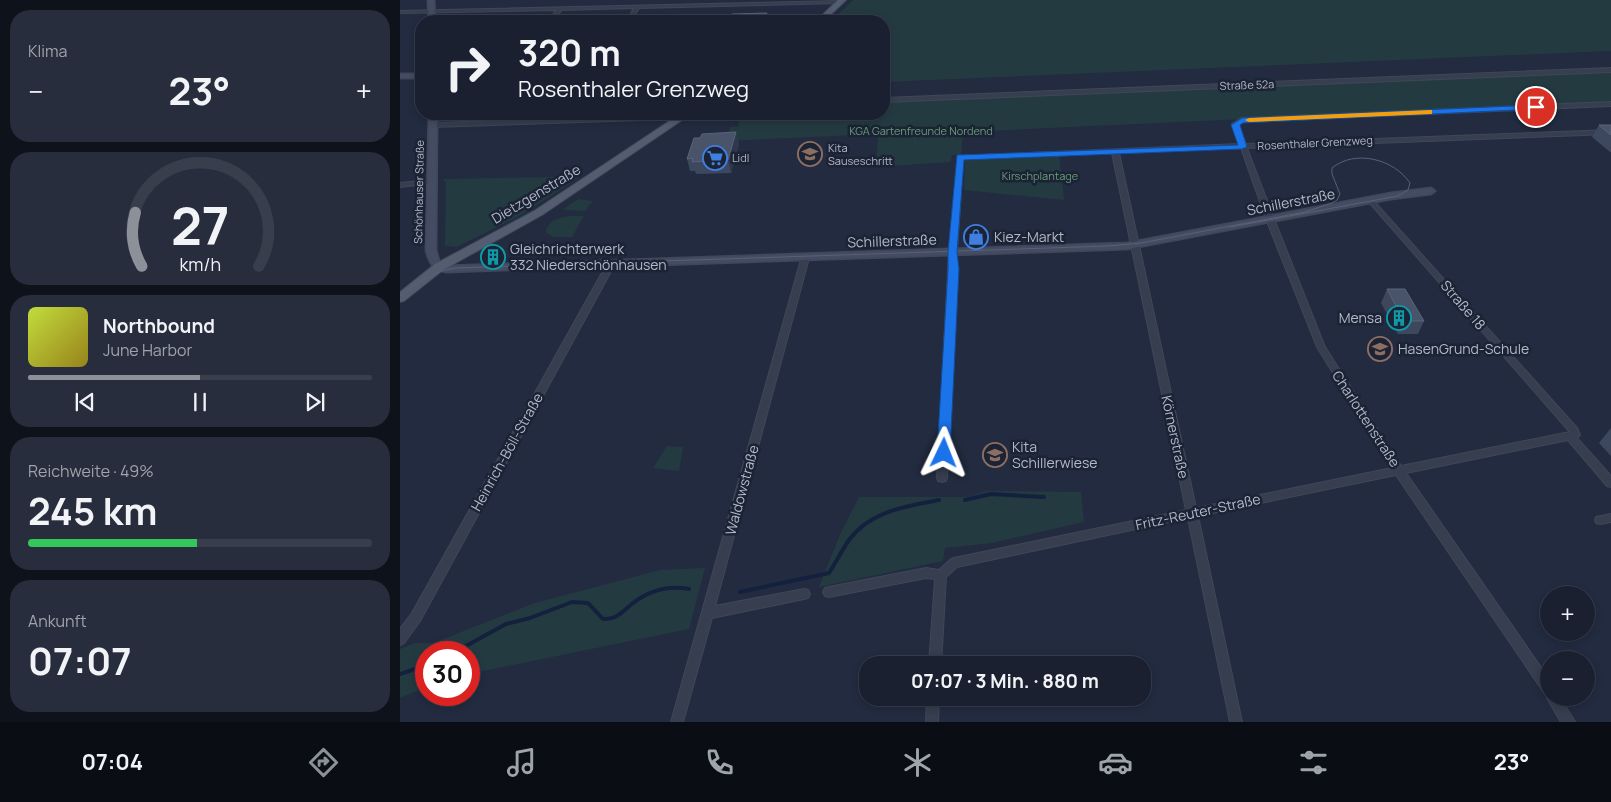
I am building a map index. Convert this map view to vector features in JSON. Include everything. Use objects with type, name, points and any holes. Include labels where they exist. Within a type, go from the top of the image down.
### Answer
[{"type":"main road","points":[[826,15],[841,1]]},
{"type":"main road","name":"Dietzgenstraße","points":[[400,298],[439,267],[533,217],[677,120]]},
{"type":"street","points":[[431,0],[432,12]]},
{"type":"street","points":[[631,15],[636,0]]},
{"type":"street","points":[[400,12],[841,1]]},
{"type":"street","points":[[554,15],[560,9]]},
{"type":"street","name":"Straße 52a","points":[[890,100],[1611,70]]},
{"type":"street","points":[[400,76],[415,76]]},
{"type":"street","points":[[1237,122],[1611,104]]},
{"type":"street","name":"Schönhauser Straße","points":[[433,120],[431,250],[432,260],[439,267]]},
{"type":"street","points":[[433,125],[572,120]]},
{"type":"street","name":"Charlottenstraße","points":[[1237,122],[1235,125],[1242,147],[1320,347],[1400,471],[1540,677]]},
{"type":"street","name":"Rosenthaler Grenzweg","points":[[952,253],[960,157],[1611,132]]},
{"type":"street","name":"Körnerstraße","points":[[1115,151],[1172,429],[1192,513],[1236,722]]},
{"type":"street","points":[[400,185],[432,182]]},
{"type":"street","name":"Schillerstraße","points":[[439,267],[446,270],[1136,246],[1370,200],[1431,191]]},
{"type":"street","name":"Straße 18","points":[[1370,200],[1573,435]]},
{"type":"street","points":[[942,478],[954,264],[952,253]]},
{"type":"street","name":"Waldowstraße","points":[[678,722],[805,258]]},
{"type":"street","name":"Heinrich-Böll-Straße","points":[[400,639],[416,617],[611,264]]},
{"type":"street","points":[[1573,435],[1611,483]]},
{"type":"street","name":"Fritz-Reuter-Straße","points":[[941,575],[954,563],[1573,435]]},
{"type":"street","points":[[829,592],[926,573],[941,575],[936,656]]},
{"type":"street","points":[[708,613],[804,594]]},
{"type":"street","points":[[932,722],[933,706]]},
{"type":"street","points":[[1559,706],[1570,722]]},
{"type":"green space","points":[[853,0],[1611,0],[1611,51],[890,82],[890,15],[837,15]]},
{"type":"green space","name":"KGA Gartenfreunde Nordend","points":[[1611,70],[1611,102],[963,132],[961,155],[952,155],[951,162],[876,167],[878,134],[726,141],[730,127],[738,127],[740,120],[890,120],[890,100]]},
{"type":"green space","name":"Kirschplantage","points":[[1059,154],[1064,200],[964,190],[965,159]]},
{"type":"green space","points":[[580,177],[521,215],[457,247],[445,246],[446,183],[443,179]]},
{"type":"green space","points":[[578,199],[593,201],[585,211],[562,210]]},
{"type":"green space","points":[[567,216],[584,216],[572,237],[554,237],[546,233],[547,227],[555,220]]},
{"type":"green space","points":[[667,446],[683,447],[679,471],[653,468]]},
{"type":"green space","points":[[987,491],[1081,492],[1084,522],[992,543],[945,548],[943,561],[819,587],[839,537],[859,497],[967,497]]},
{"type":"green space","points":[[705,568],[689,629],[480,672],[480,641],[438,641],[535,603],[660,570]]},
{"type":"green space","points":[[415,643],[415,692],[400,698],[400,649]]},
{"type":"building","points":[[767,13],[766,15],[732,14]]},
{"type":"building","points":[[1599,125],[1611,125],[1611,135]]},
{"type":"building","points":[[736,132],[728,160],[692,162],[693,158],[687,159],[694,138],[700,138],[702,134]]},
{"type":"building","points":[[1387,289],[1405,289],[1424,321],[1404,321]]},
{"type":"waterway","points":[[965,500],[991,494],[1044,497]]},
{"type":"waterway","points":[[740,592],[829,573],[849,540],[867,522],[890,511],[939,500]]},
{"type":"waterway","points":[[475,641],[506,624],[530,618],[572,602],[588,603],[603,619],[608,619],[620,614],[633,603],[653,592],[667,588],[689,589]]},
{"type":"waterway","points":[[400,674],[415,669]]},
{"type":"tram line","points":[[400,296],[426,278],[448,269],[456,268],[1108,246],[1141,243],[1305,212],[1332,203],[1337,200],[1340,194],[1332,174],[1332,168],[1341,162],[1352,159],[1374,159],[1384,163],[1394,168],[1410,183],[1408,190],[1398,196],[1230,227]]},
{"type":"slow traffic","points":[[1249,120],[1430,112]]},
{"type":"place","name":"Kita Sauseschritt","points":[[810,154]]},
{"type":"place","name":"Lidl","points":[[715,158]]},
{"type":"place","name":"Kiez-Markt","points":[[976,237]]},
{"type":"place","name":"Gleichrichterwerk 332 Niederschönhausen","points":[[493,257]]},
{"type":"place","name":"Mensa","points":[[1399,318]]},
{"type":"place","name":"HasenGrund-Schule","points":[[1380,349]]},
{"type":"place","name":"Kita Schillerwiese","points":[[995,455]]},
{"type":"route","points":[[944,453],[954,269],[952,252],[960,157],[1242,147],[1235,125],[1242,120],[1536,107]]}]
